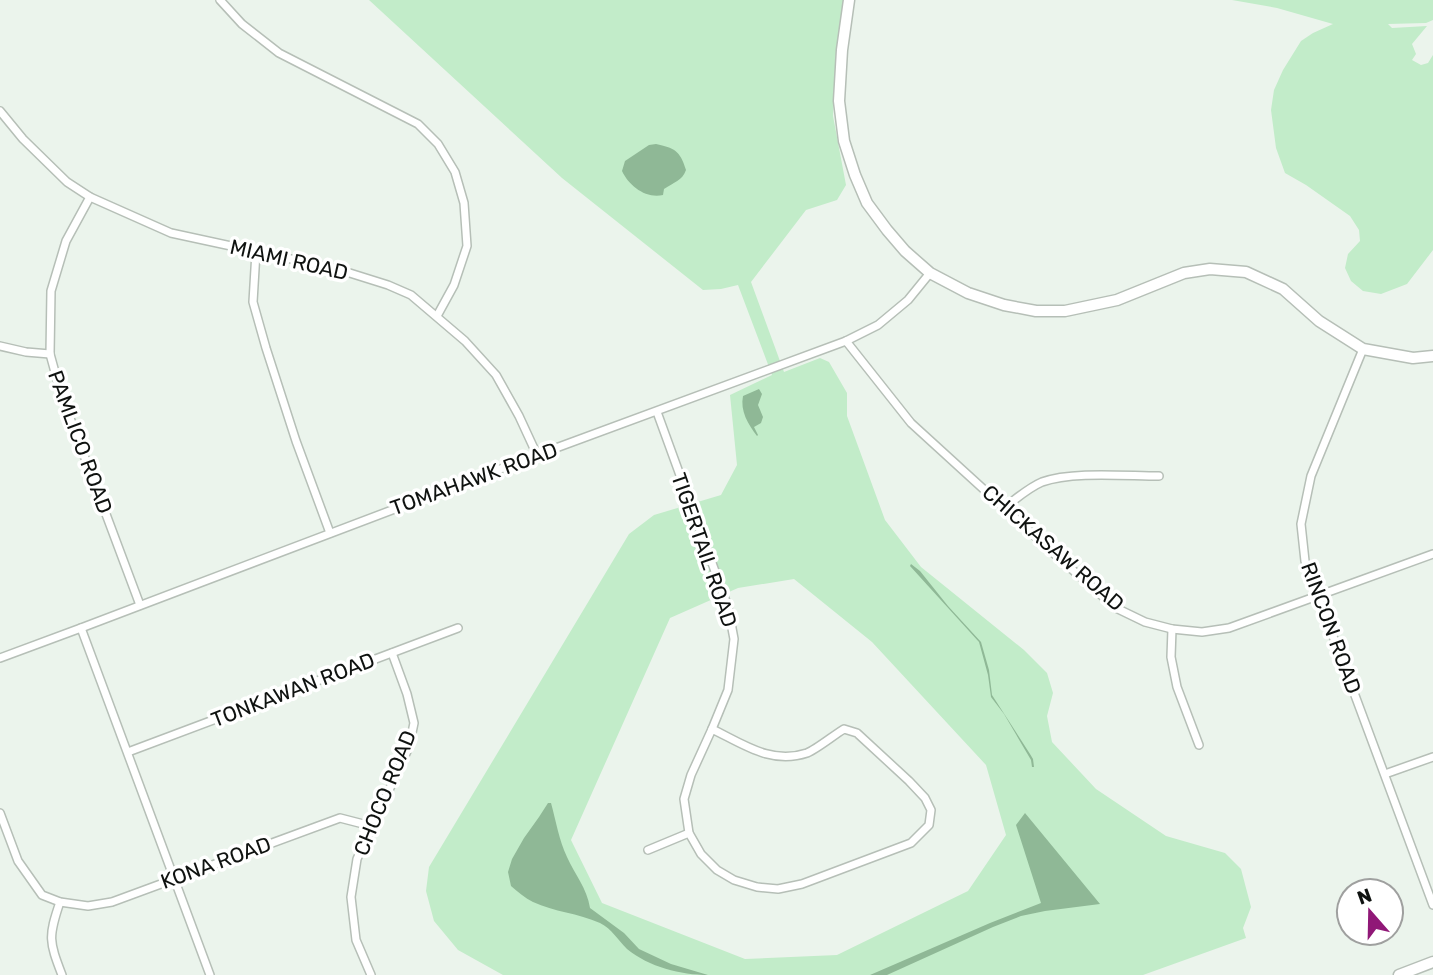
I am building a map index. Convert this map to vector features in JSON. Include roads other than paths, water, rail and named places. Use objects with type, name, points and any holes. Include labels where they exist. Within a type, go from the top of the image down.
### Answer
[{"type":"street","points":[[220,0],[242,24],[279,53],[418,124],[438,144],[455,172],[464,203],[467,246],[454,285],[437,316]]},
{"type":"street","points":[[849,0],[839,101],[844,141],[867,203],[896,241],[930,273],[968,293],[1004,305],[1036,311],[1065,311],[1117,300],[1184,273],[1210,269],[1246,272],[1283,289],[1319,321],[1363,349],[1413,358],[1433,356]]},
{"type":"street","name":"MIAMI ROAD","points":[[0,111],[23,139],[67,181],[90,197],[171,233],[337,269],[411,295],[465,341],[496,375],[537,455]]},
{"type":"street","name":"PAMLICO ROAD","points":[[90,197],[66,241],[51,291],[50,354],[61,394],[140,605]]},
{"type":"street","points":[[256,252],[253,302],[256,314],[296,442],[330,533]]},
{"type":"street","name":"TOMAHAWK ROAD","points":[[0,657],[846,341],[878,325],[908,300],[930,273]]},
{"type":"street","name":"CHICKASAW ROAD","points":[[846,341],[911,424],[1116,608],[1145,622],[1172,629],[1202,632],[1229,628],[1433,554]]},
{"type":"street","points":[[0,346],[50,354]]},
{"type":"street","name":"RINCON ROAD","points":[[1363,349],[1311,476],[1301,524],[1305,561],[1433,905]]},
{"type":"street","name":"TIGERTAIL ROAD","points":[[657,412],[728,607],[734,639],[728,690],[691,775],[684,799],[689,833],[701,854],[717,870],[734,880],[757,887],[778,888],[802,884],[911,843],[929,825],[930,810],[925,798],[857,733],[844,729],[809,752],[787,757],[762,754],[712,729]]},
{"type":"street","points":[[1005,507],[1041,483],[1070,476],[1159,476]]},
{"type":"street","points":[[81,628],[209,975]]},
{"type":"street","name":"TONKAWAN ROAD","points":[[128,752],[458,628]]},
{"type":"street","points":[[1172,629],[1171,657],[1177,687],[1199,745]]},
{"type":"street","name":"CHOCO ROAD","points":[[371,975],[356,940],[351,897],[357,859],[409,747],[414,723],[392,653]]},
{"type":"street","points":[[1385,774],[1433,757]]},
{"type":"street","points":[[0,813],[18,861],[42,895],[60,902],[51,928],[51,948],[62,975]]},
{"type":"street","name":"KONA ROAD","points":[[60,902],[88,906],[112,902],[340,818],[371,826]]},
{"type":"street","points":[[648,850],[689,833]]},
{"type":"street","points":[[1399,975],[1433,962]]}]
